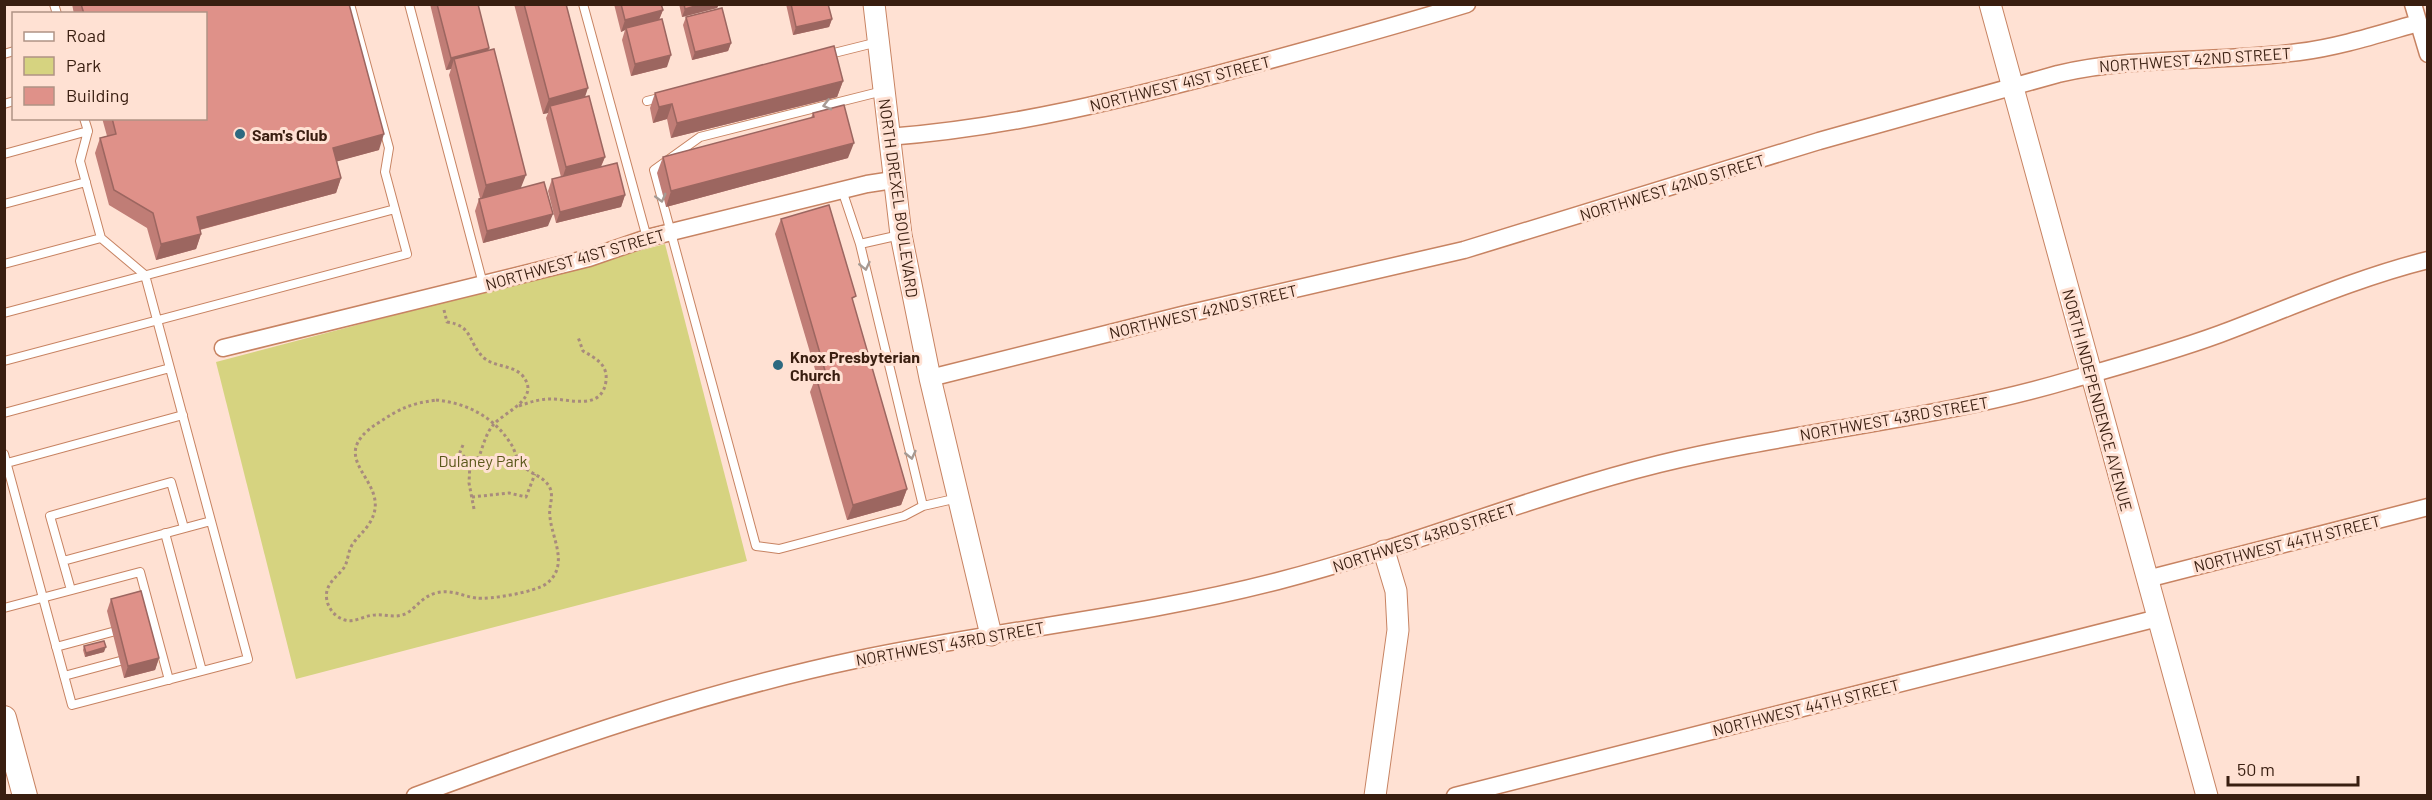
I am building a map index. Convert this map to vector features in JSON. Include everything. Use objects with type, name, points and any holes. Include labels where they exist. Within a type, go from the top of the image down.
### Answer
[{"type":"main road","points":[[4,718],[25,795]]},
{"type":"street","name":"NORTH DREXEL BOULEVARD","points":[[874,4],[901,235],[930,378],[991,635]]},
{"type":"street","name":"NORTHWEST 41ST STREET","points":[[888,137],[1008,122],[1114,101],[1344,40],[1467,4]]},
{"type":"street","name":"NORTH INDEPENDENCE AVENUE","points":[[1990,4],[2207,795]]},
{"type":"street","points":[[2413,4],[2427,54]]},
{"type":"street","name":"NORTHWEST 42ND STREET","points":[[930,378],[1182,315],[1464,250],[1818,141],[2058,74],[2115,63],[2298,52],[2358,40],[2418,23]]},
{"type":"street","name":"NORTHWEST 41ST STREET","points":[[223,348],[589,258],[647,238],[842,190],[893,180]]},
{"type":"street","name":"NORTHWEST 43RD STREET","points":[[415,795],[575,737],[695,699],[848,661],[1210,597],[1287,579],[1384,551],[1555,494],[1641,469],[1760,442],[1966,407],[2091,374],[2191,344],[2377,274],[2427,260]]},
{"type":"street","name":"NORTHWEST 44TH STREET","points":[[2147,579],[2427,507]]},
{"type":"street","points":[[1375,795],[1398,630],[1395,591],[1384,551]]},
{"type":"street","name":"NORTHWEST 44TH STREET","points":[[1455,795],[2158,618]]},
{"type":"lane","points":[[4,362],[407,254],[385,172],[389,148],[350,4]]},
{"type":"lane","points":[[409,4],[483,284]]},
{"type":"lane","points":[[583,4],[647,238]]},
{"type":"lane","points":[[820,57],[878,42]]},
{"type":"lane","points":[[883,91],[700,138],[654,170],[756,546],[779,549],[904,516],[923,506],[958,498]]},
{"type":"lane","points":[[647,101],[670,95]]},
{"type":"lane","points":[[85,120],[88,131],[80,161],[101,238],[146,275],[248,659],[72,705],[6,458],[183,415]]},
{"type":"lane","points":[[4,154],[88,131]]},
{"type":"lane","points":[[4,204],[86,182]]},
{"type":"lane","points":[[842,190],[860,244],[923,506]]},
{"type":"lane","points":[[4,313],[395,209]]},
{"type":"lane","points":[[860,244],[901,235]]},
{"type":"lane","points":[[4,264],[101,238]]},
{"type":"lane","points":[[4,413],[170,368]]},
{"type":"lane","points":[[71,590],[50,516],[171,482],[184,528]]},
{"type":"lane","points":[[63,561],[211,521]]},
{"type":"lane","points":[[165,533],[202,671]]},
{"type":"lane","points":[[4,608],[140,572],[169,680]]},
{"type":"lane","points":[[142,624],[153,621]]},
{"type":"lane","points":[[56,646],[112,632]]},
{"type":"lane","points":[[150,653],[161,650]]},
{"type":"lane","points":[[64,676],[120,661]]},
{"type":"path","points":[[440,295],[447,322],[467,328],[474,346],[486,359],[521,374],[527,384],[527,394],[519,406]]},
{"type":"path","points":[[470,463],[479,458],[486,435],[495,423],[519,406],[541,399],[586,402],[598,396],[605,384],[604,370],[599,360],[583,351],[578,337]]},
{"type":"path","points":[[436,400],[465,406],[495,423],[511,444],[519,463],[544,478],[551,489],[552,502],[549,514],[559,555],[558,568],[549,582],[541,587],[487,599],[444,591],[432,594],[406,613],[395,617],[376,615],[347,621],[336,616],[330,609],[327,599],[329,585],[346,565],[350,547],[369,524],[375,500],[370,485],[358,467],[355,456],[356,444],[364,432],[404,406],[436,400]]},
{"type":"path","points":[[463,445],[460,452],[470,463],[469,483],[474,509]]},
{"type":"path","points":[[472,497],[509,493],[526,497],[535,474]]},
{"type":"green space","name":"Dulaney Park","points":[[665,244],[747,561],[296,679],[216,362]]},
{"type":"building","name":"Sam's Club","points":[[81,4],[349,4],[384,134],[333,148],[341,178],[197,217],[201,234],[161,244],[153,213],[114,190],[100,138],[116,134],[112,120],[207,120],[207,12],[83,12]]},
{"type":"building","points":[[437,4],[478,4],[489,48],[451,58]]},
{"type":"building","points":[[524,4],[566,4],[588,88],[549,99]]},
{"type":"building","points":[[621,4],[661,4],[663,10],[625,20]]},
{"type":"building","points":[[684,4],[702,4],[685,9]]},
{"type":"building","points":[[791,4],[828,4],[832,19],[796,27]]},
{"type":"building","points":[[722,8],[731,43],[695,52],[686,17]]},
{"type":"building","points":[[662,19],[671,55],[635,64],[626,28]]},
{"type":"building","points":[[834,46],[843,81],[677,123],[672,104],[659,107],[655,93]]},
{"type":"building","points":[[494,49],[526,175],[486,185],[454,59]]},
{"type":"building","points":[[589,96],[605,157],[566,167],[550,106]]},
{"type":"building","points":[[844,105],[854,143],[671,191],[663,157],[814,117],[813,113]]},
{"type":"building","points":[[617,163],[625,195],[560,212],[552,179]]},
{"type":"building","points":[[544,182],[553,214],[487,231],[479,199]]},
{"type":"building","points":[[829,205],[856,296],[852,298],[907,489],[853,505],[816,377],[826,374],[781,219]]},
{"type":"building","points":[[141,591],[159,658],[128,666],[111,599]]},
{"type":"building","points":[[104,641],[106,647],[86,653],[84,646]]},
{"type":"place","name":"Sam's Club","points":[[240,134]]},
{"type":"place","name":"Knox Presbyterian Church","points":[[778,365]]}]
